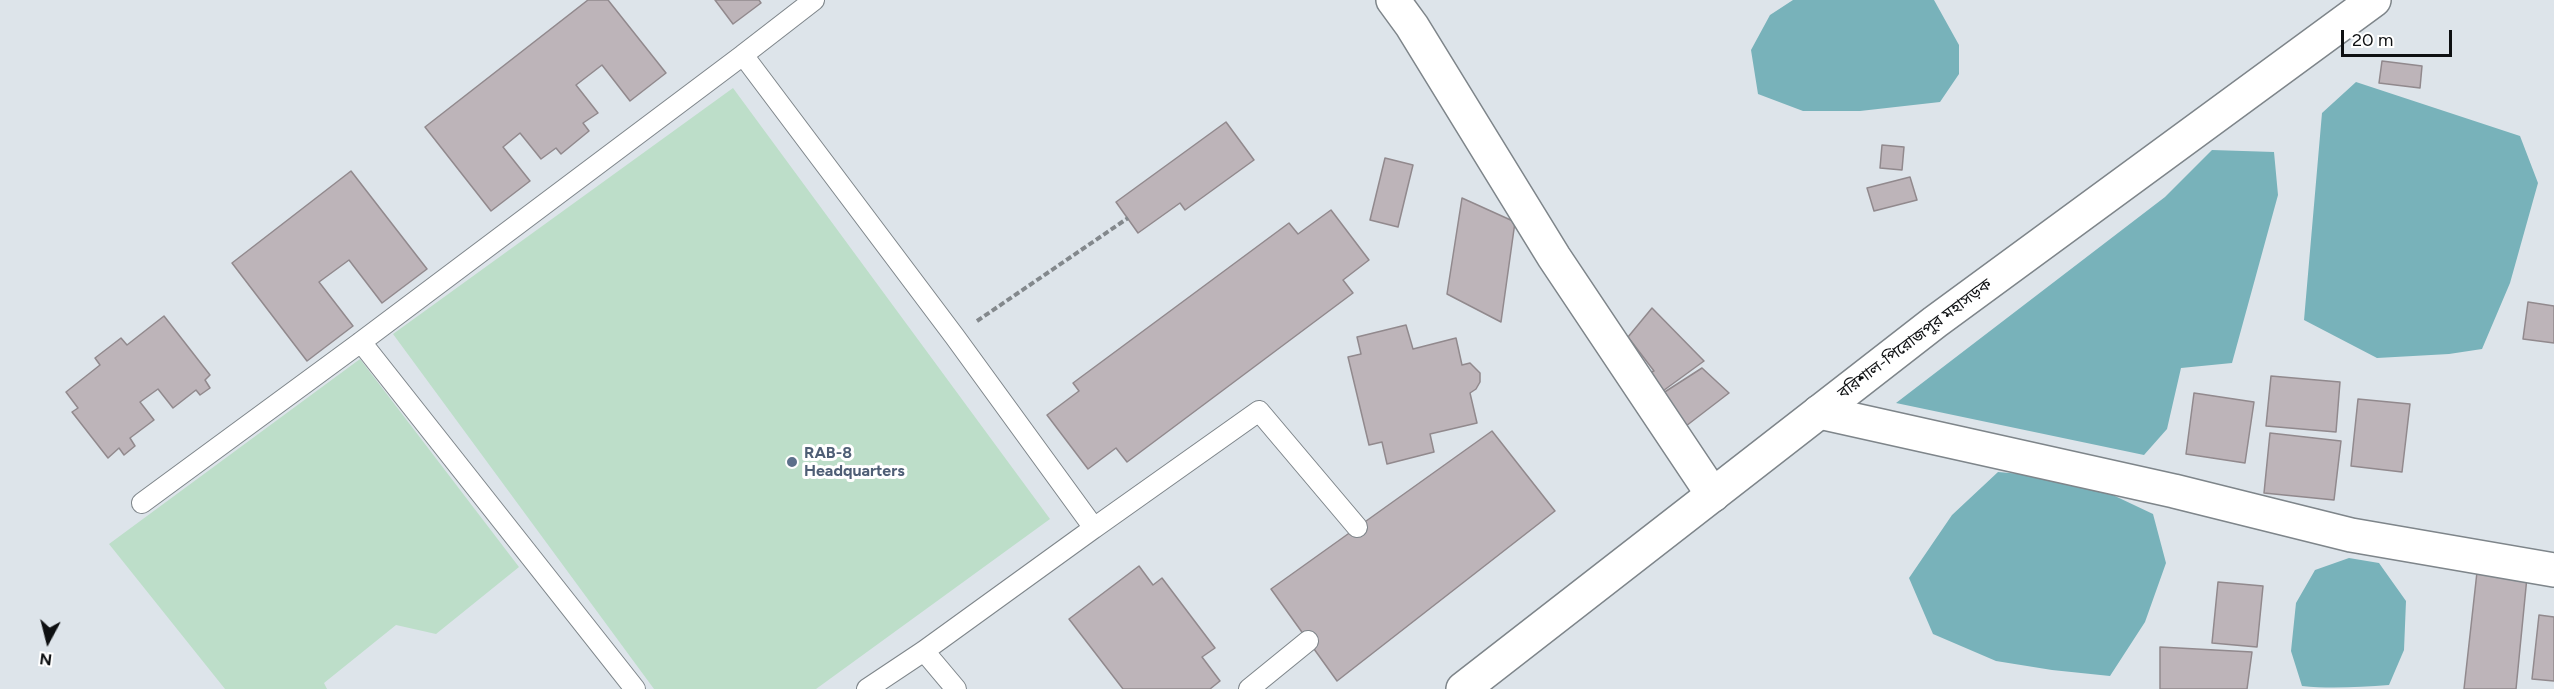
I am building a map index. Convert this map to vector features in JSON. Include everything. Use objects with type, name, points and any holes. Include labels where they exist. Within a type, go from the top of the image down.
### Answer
[{"type":"main road","points":[[1393,0],[1412,26],[1554,258],[1713,495]]},
{"type":"main road","name":"বরিশাল-পিরোজপুর মহাসড়ক","points":[[1463,689],[1935,322],[2374,0]]},
{"type":"main road","points":[[1819,412],[2174,491],[2351,536],[2554,570]]},
{"type":"lane","points":[[142,503],[361,342],[814,0]]},
{"type":"lane","points":[[743,55],[955,337],[1094,528]]},
{"type":"lane","points":[[361,342],[635,689]]},
{"type":"lane","points":[[867,689],[924,651],[1259,411],[1357,527]]},
{"type":"lane","points":[[1249,689],[1308,641]]},
{"type":"lane","points":[[924,651],[956,689]]},
{"type":"path","points":[[955,337],[1128,218]]},
{"type":"green space","points":[[733,88],[1050,519],[816,689],[654,689],[393,334]]},
{"type":"green space","points":[[360,359],[519,567],[436,634],[396,625],[324,683],[327,689],[225,689],[109,544]]},
{"type":"water","points":[[1793,0],[1934,0],[1959,45],[1959,74],[1940,102],[1860,111],[1803,111],[1758,94],[1751,50],[1770,15]]},
{"type":"water","points":[[2356,82],[2520,136],[2538,183],[2510,283],[2482,349],[2449,354],[2377,358],[2304,320],[2322,113]]},
{"type":"water","points":[[2212,150],[2274,152],[2278,195],[2232,363],[2181,368],[2167,429],[2144,455],[1896,403],[2165,197]]},
{"type":"water","points":[[1998,472],[2079,479],[2153,514],[2166,563],[2145,622],[2110,676],[1996,661],[1933,634],[1909,578],[1952,515]]},
{"type":"water","points":[[2349,558],[2379,563],[2406,601],[2404,650],[2389,685],[2334,688],[2302,686],[2291,651],[2296,603],[2315,570]]},
{"type":"building","points":[[588,0],[608,0],[666,73],[630,101],[602,65],[576,85],[598,113],[583,123],[589,131],[561,154],[556,148],[541,159],[520,133],[503,147],[530,181],[491,211],[425,127]]},
{"type":"building","points":[[715,0],[759,0],[761,3],[733,24]]},
{"type":"building","points":[[2382,61],[2422,66],[2420,88],[2379,83]]},
{"type":"building","points":[[1226,122],[1254,160],[1185,210],[1180,203],[1138,233],[1116,202]]},
{"type":"building","points":[[1882,145],[1904,147],[1902,170],[1880,168]]},
{"type":"building","points":[[1385,158],[1413,165],[1398,227],[1370,220]]},
{"type":"building","points":[[351,171],[427,269],[382,303],[349,260],[319,282],[353,326],[307,361],[232,263]]},
{"type":"building","points":[[1910,177],[1917,200],[1874,211],[1867,188]]},
{"type":"building","points":[[1462,198],[1515,222],[1501,322],[1447,294]]},
{"type":"building","points":[[1331,210],[1369,260],[1343,280],[1353,293],[1127,462],[1116,448],[1088,469],[1047,415],[1079,391],[1073,383],[1289,223],[1298,234]]},
{"type":"building","points":[[2528,302],[2554,306],[2554,343],[2523,339]]},
{"type":"building","points":[[1652,308],[1704,361],[1656,396],[1645,375],[1654,371],[1628,337]]},
{"type":"building","points":[[164,316],[210,375],[205,380],[210,388],[200,395],[196,390],[173,408],[158,389],[140,402],[154,420],[130,438],[135,446],[124,455],[119,448],[108,458],[72,412],[78,408],[66,392],[100,365],[95,358],[121,338],[127,345]]},
{"type":"building","points":[[1406,325],[1413,349],[1456,338],[1462,365],[1470,363],[1480,373],[1480,382],[1470,393],[1477,423],[1430,434],[1434,452],[1387,464],[1382,442],[1369,445],[1348,357],[1361,354],[1357,337]]},
{"type":"building","points":[[1702,368],[1729,393],[1686,426],[1660,395]]},
{"type":"building","points":[[2271,376],[2340,382],[2336,432],[2266,426]]},
{"type":"building","points":[[2194,393],[2254,402],[2245,463],[2186,454]]},
{"type":"building","points":[[2358,399],[2410,404],[2402,472],[2351,466]]},
{"type":"building","points":[[1492,431],[1555,511],[1337,681],[1271,589]]},
{"type":"building","points":[[2270,433],[2341,441],[2334,500],[2264,493]]},
{"type":"building","points":[[1139,566],[1153,585],[1162,578],[1215,648],[1202,657],[1220,681],[1210,689],[1123,689],[1069,619]]},
{"type":"building","points":[[2477,572],[2527,577],[2516,689],[2464,689]]},
{"type":"building","points":[[2218,582],[2263,586],[2257,647],[2212,643]]},
{"type":"building","points":[[2539,615],[2554,617],[2554,681],[2532,679]]},
{"type":"building","points":[[2160,647],[2252,652],[2247,689],[2160,689]]},
{"type":"place","name":"RAB-8 Headquarters","points":[[792,462]]}]
